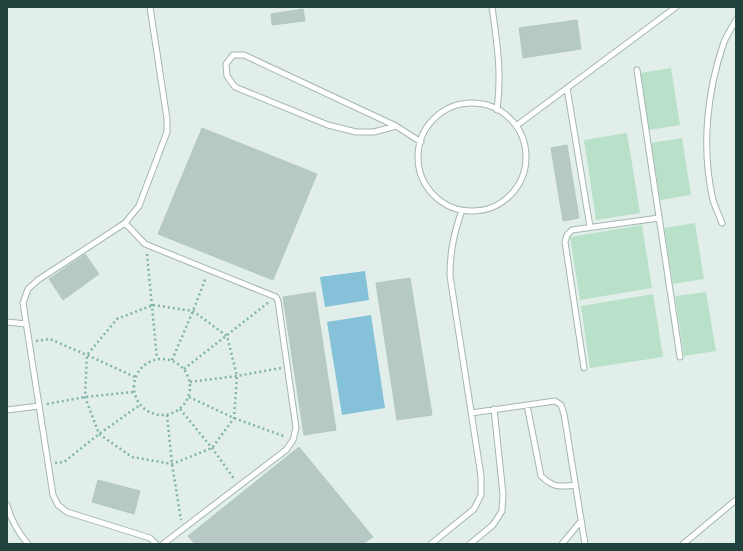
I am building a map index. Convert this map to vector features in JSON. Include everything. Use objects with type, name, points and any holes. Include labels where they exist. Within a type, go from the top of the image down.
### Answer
[{"type":"lane","points":[[150,7],[167,119],[167,132],[139,206],[125,223],[28,288],[23,303],[53,495],[58,505],[67,512],[150,538],[156,544]]},
{"type":"lane","points":[[492,7],[499,62],[500,89],[497,110]]},
{"type":"lane","points":[[516,126],[676,7]]},
{"type":"lane","points":[[722,223],[714,200],[706,158],[708,115],[713,83],[725,41],[736,20]]},
{"type":"lane","points":[[396,126],[374,132],[356,132],[328,125],[235,86],[227,76],[226,64],[233,56],[244,55],[396,126],[421,142]]},
{"type":"lane","points":[[637,70],[680,357]]},
{"type":"lane","points":[[567,88],[590,227]]},
{"type":"lane","points":[[473,104],[483,105],[497,110],[509,118],[516,126],[524,143],[526,158],[524,173],[515,190],[500,203],[491,208],[481,210],[462,210],[443,203],[436,197],[424,181],[419,162],[421,142],[424,133],[436,118],[444,112],[454,107],[473,104]]},
{"type":"lane","points":[[431,544],[474,509],[481,495],[481,476],[450,276],[450,257],[453,239],[462,210]]},
{"type":"lane","points":[[584,368],[565,242],[567,235],[572,230],[659,218]]},
{"type":"lane","points":[[125,223],[145,244],[276,297],[278,301],[296,428],[293,440],[286,450],[163,544]]},
{"type":"lane","points":[[7,322],[26,324]]},
{"type":"lane","points":[[471,413],[555,401],[561,405],[564,414],[585,544]]},
{"type":"lane","points":[[527,405],[541,476],[548,483],[557,487],[575,485]]},
{"type":"lane","points":[[7,410],[39,406]]},
{"type":"lane","points":[[470,544],[493,525],[502,511],[503,494],[494,410]]},
{"type":"lane","points":[[683,544],[736,500]]},
{"type":"lane","points":[[7,505],[8,512],[28,544]]},
{"type":"lane","points":[[562,544],[581,521]]},
{"type":"path","points":[[145,244],[153,305],[157,359]]},
{"type":"path","points":[[172,360],[209,269]]},
{"type":"path","points":[[184,369],[276,297]]},
{"type":"path","points":[[153,305],[193,311],[227,336],[237,376],[234,418],[212,448],[172,464],[132,457],[99,434],[85,397],[87,355],[117,319],[153,305]]},
{"type":"path","points":[[29,342],[50,339],[135,377]]},
{"type":"path","points":[[157,359],[172,360],[184,369],[190,382],[189,397],[180,409],[167,415],[159,416],[152,414],[140,405],[136,399],[134,392],[135,377],[144,365],[157,359]]},
{"type":"path","points":[[190,382],[288,367]]},
{"type":"path","points":[[39,406],[85,397],[134,392]]},
{"type":"path","points":[[189,397],[234,418],[293,440]]},
{"type":"path","points":[[48,464],[64,462],[99,434],[140,405]]},
{"type":"path","points":[[180,409],[212,448],[239,485]]},
{"type":"path","points":[[167,415],[172,464],[182,529]]},
{"type":"green space","points":[[671,68],[680,125],[649,130],[640,73]]},
{"type":"green space","points":[[627,133],[640,213],[596,220],[584,140]]},
{"type":"green space","points":[[682,138],[691,195],[660,200],[651,143]]},
{"type":"green space","points":[[695,223],[704,279],[673,284],[664,228]]},
{"type":"green space","points":[[642,225],[652,288],[580,300],[570,237]]},
{"type":"green space","points":[[706,292],[716,351],[684,356],[675,296]]},
{"type":"green space","points":[[653,294],[663,357],[590,368],[581,306]]},
{"type":"water","points":[[365,271],[369,300],[325,307],[320,277]]},
{"type":"water","points":[[371,315],[385,408],[342,415],[327,322]]},
{"type":"building","points":[[303,9],[305,21],[272,25],[271,14]]},
{"type":"building","points":[[577,20],[581,49],[523,58],[519,28]]},
{"type":"building","points":[[202,128],[317,174],[273,280],[158,234]]},
{"type":"building","points":[[567,145],[579,218],[563,221],[551,148]]},
{"type":"building","points":[[85,254],[99,274],[63,300],[49,279]]},
{"type":"building","points":[[410,278],[432,415],[397,420],[376,283]]},
{"type":"building","points":[[315,292],[336,430],[304,435],[283,297]]},
{"type":"building","points":[[299,447],[373,537],[363,544],[195,544],[188,536]]},
{"type":"building","points":[[98,480],[140,491],[134,514],[92,502]]}]
